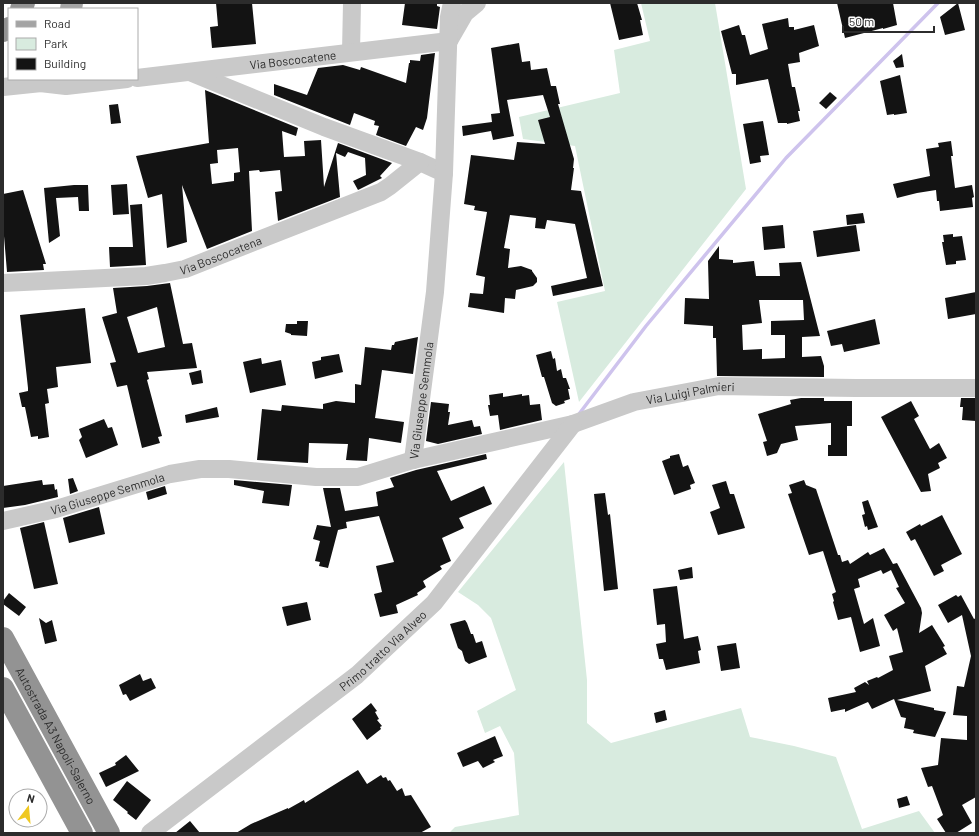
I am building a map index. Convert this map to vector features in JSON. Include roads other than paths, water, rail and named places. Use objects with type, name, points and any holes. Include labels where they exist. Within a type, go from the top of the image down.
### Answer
[{"type":"highway","name":"Autostrada A3 Napoli-Salerno","points":[[3,638],[109,833]]},
{"type":"highway","name":"Autostrada A3 Napoli-Salerno","points":[[3,688],[82,833]]},
{"type":"street","points":[[351,52],[352,3]]},
{"type":"street","name":"Via Giuseppe Semmola","points":[[3,521],[56,509],[170,474],[200,469],[230,469],[316,477],[358,477],[413,460],[434,292],[444,173],[449,17],[452,3]]},
{"type":"street","name":"Via Giuseppe Semmola","points":[[449,41],[465,13],[477,3]]},
{"type":"street","name":"Via Boscocatene","points":[[138,78],[190,73],[449,41]]},
{"type":"street","points":[[190,73],[324,127],[420,162],[444,173]]},
{"type":"street","points":[[3,81],[62,82],[103,80]]},
{"type":"street","points":[[3,87],[32,81]]},
{"type":"street","name":"Via Boscocatena","points":[[3,283],[146,276],[185,269],[381,192],[420,162]]},
{"type":"street","name":"Via Luigi Palmieri","points":[[413,460],[572,424],[634,402],[719,386],[976,388]]},
{"type":"street","name":"Primo tratto Via Alveo","points":[[150,833],[357,676],[434,603],[572,424]]},
{"type":"waterway","points":[[579,414],[646,326],[786,158],[938,3]]}]
